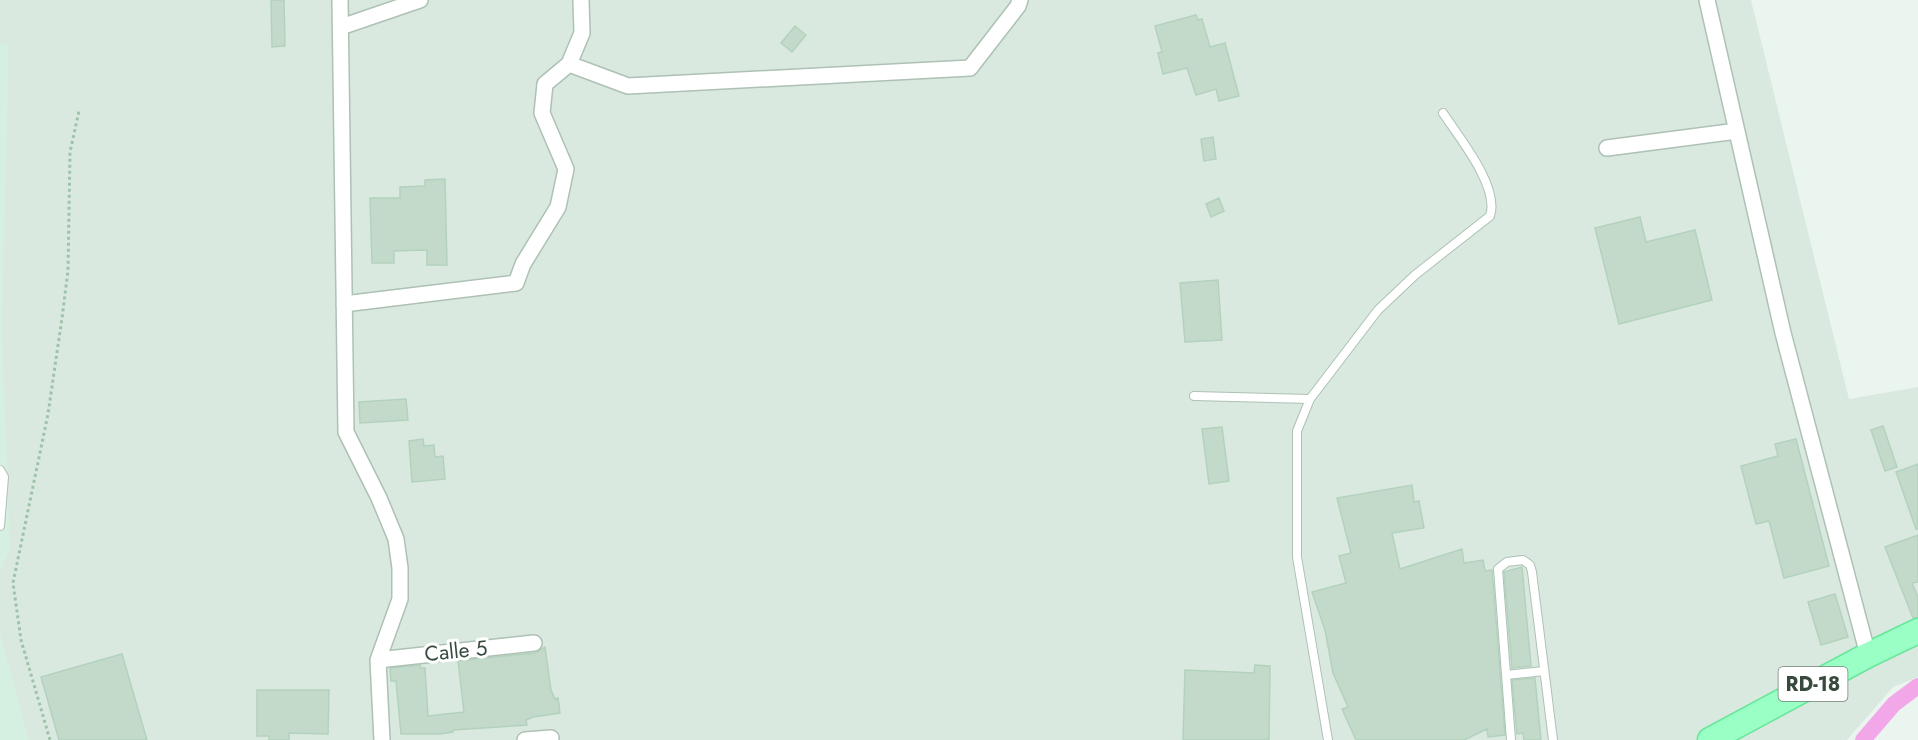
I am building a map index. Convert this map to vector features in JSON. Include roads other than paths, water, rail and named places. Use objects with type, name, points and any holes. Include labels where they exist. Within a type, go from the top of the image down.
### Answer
[{"type":"main road","name":"RD-18","points":[[1710,740],[1868,655],[1918,631]]},
{"type":"street","points":[[340,0],[346,432],[379,498],[396,539],[400,568],[400,599],[378,660],[382,740]]},
{"type":"street","points":[[341,27],[420,0]]},
{"type":"street","points":[[344,304],[516,283],[523,264],[558,207],[566,169],[542,113],[545,84],[569,64],[582,33],[581,0]]},
{"type":"street","points":[[569,64],[627,86],[970,68],[1020,0]]},
{"type":"street","points":[[1707,0],[1783,333],[1868,655]]},
{"type":"street","points":[[1607,148],[1737,130]]},
{"type":"street","name":"Calle 5","points":[[378,660],[534,643]]},
{"type":"street","points":[[525,740],[551,738]]},
{"type":"lane","points":[[1328,740],[1297,557],[1297,431],[1310,399],[1378,310],[1414,275],[1490,216],[1491,204],[1479,168],[1443,112]]},
{"type":"lane","points":[[1194,396],[1310,399]]},
{"type":"lane","points":[[0,470],[4,477],[0,526]]},
{"type":"lane","points":[[1511,740],[1498,569],[1508,562],[1523,560],[1530,565],[1532,572],[1553,740]]},
{"type":"lane","points":[[1506,675],[1544,670]]},
{"type":"waterway","points":[[1863,740],[1894,704],[1918,686]]}]
